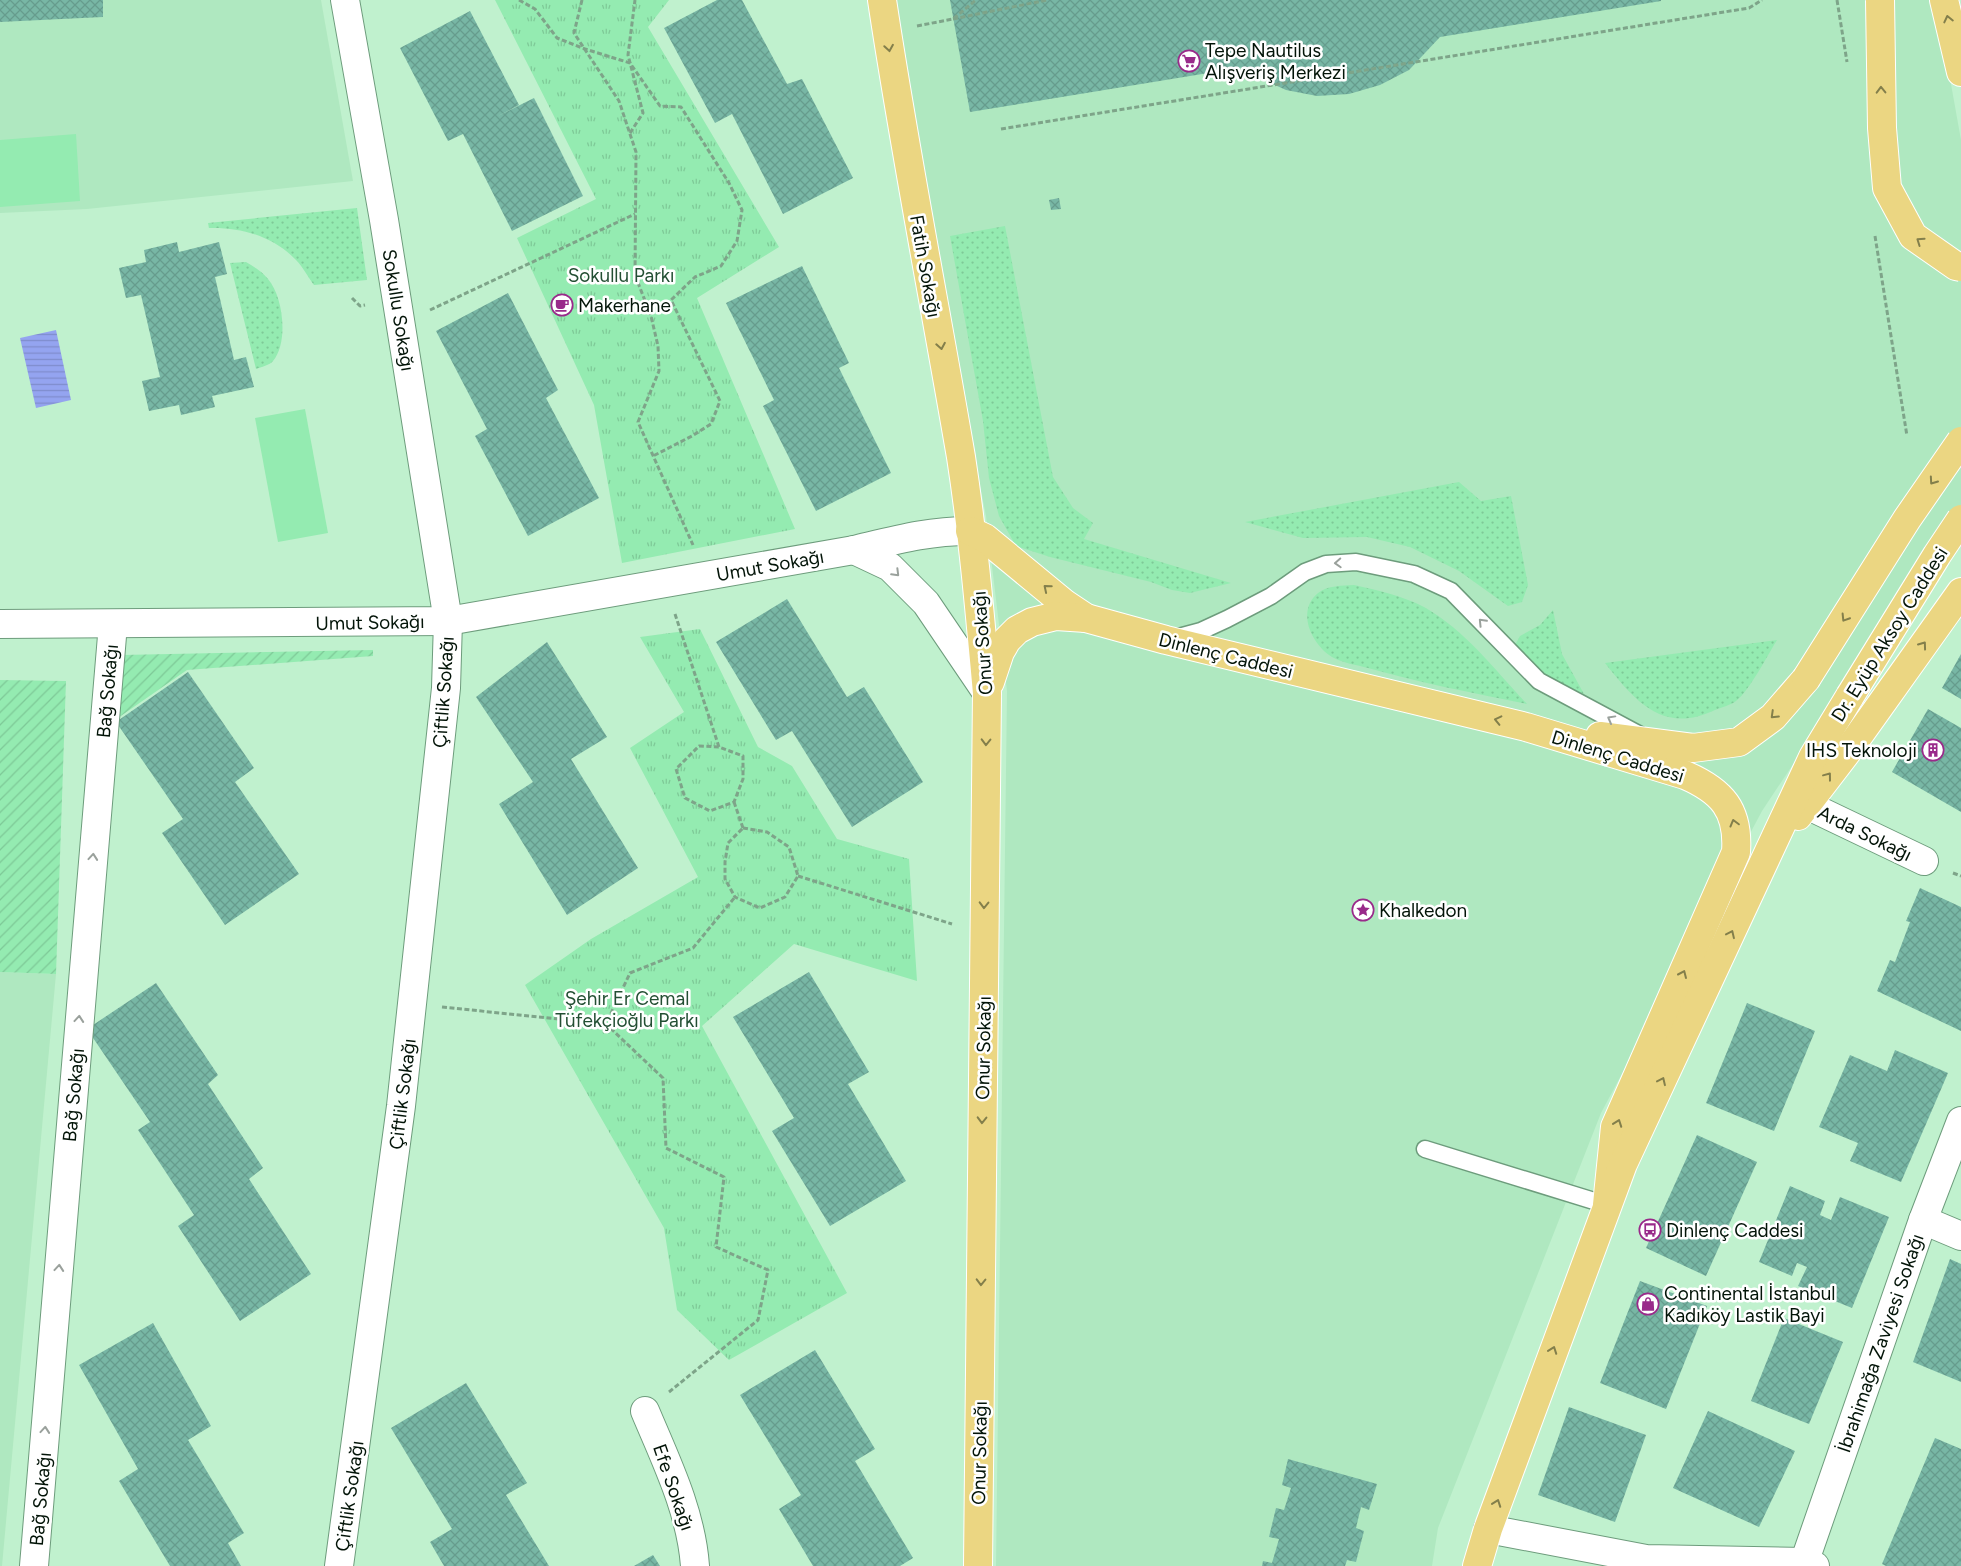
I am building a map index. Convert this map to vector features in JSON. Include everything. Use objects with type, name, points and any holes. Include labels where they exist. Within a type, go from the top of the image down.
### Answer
[{"type":"main road","name":"Fatih Sokağı","points":[[882,0],[904,143],[961,459],[970,531]]},
{"type":"main road","points":[[1880,0],[1882,128],[1887,188],[1913,236],[1956,266],[1961,267]]},
{"type":"main road","points":[[1944,0],[1961,72]]},
{"type":"main road","points":[[1526,727],[1693,748],[1739,742],[1773,717],[1806,679],[1907,519],[1961,442]]},
{"type":"main road","name":"Dr. Eyüp Aksoy Caddesi","points":[[1767,857],[1812,757],[1961,519]]},
{"type":"main road","name":"Dinlenç Caddesi","points":[[970,531],[986,538],[1066,604],[1086,618]]},
{"type":"main road","name":"Onur Sokağı","points":[[970,531],[977,580],[987,693],[978,1566]]},
{"type":"main road","points":[[1767,857],[1961,592]]},
{"type":"main road","name":"Dinlenç Caddesi","points":[[987,693],[1000,652],[1007,640],[1017,630],[1032,622],[1056,616],[1086,618],[1166,640],[1526,727],[1685,775],[1703,783],[1724,801],[1736,825],[1736,852],[1615,1127],[1607,1206]]},
{"type":"main road","name":"Dinlenç Caddesi","points":[[1477,1566],[1488,1529],[1623,1164],[1767,857]]},
{"type":"street","name":"Sokullu Sokağı","points":[[345,0],[384,220],[448,621]]},
{"type":"street","name":"Umut Sokağı","points":[[0,624],[448,621],[854,550],[918,534],[942,531],[970,531]]},
{"type":"street","points":[[854,550],[890,567],[926,603],[987,693]]},
{"type":"street","name":"Çiftlik Sokağı","points":[[339,1566],[398,1126],[446,688],[448,621]]},
{"type":"street","name":"Bağ Sokağı","points":[[34,1566],[113,624]]},
{"type":"street","name":"Arda Sokağı","points":[[1806,805],[1924,862]]},
{"type":"street","name":"İbrahimağa Zaviyesi Sokağı","points":[[1807,1565],[1923,1220],[1961,1121]]},
{"type":"street","points":[[1923,1220],[1961,1236]]},
{"type":"street","name":"Efe Sokağı","points":[[645,1411],[680,1493],[693,1544],[695,1566]]},
{"type":"street","points":[[1488,1529],[1646,1559],[1807,1565]]},
{"type":"lane","points":[[1166,640],[1201,631],[1227,619],[1271,596],[1305,572],[1326,564],[1356,562],[1414,574],[1451,591],[1539,681],[1653,742]]},
{"type":"lane","points":[[1425,1149],[1607,1206]]},
{"type":"path","points":[[519,0],[535,9],[557,38],[586,50],[630,63],[660,106],[681,107],[729,183],[742,210],[737,241],[721,266],[695,277],[671,300],[720,401],[711,424],[653,456]]},
{"type":"path","points":[[582,0],[574,33],[619,101],[636,152],[635,275],[651,316],[658,346],[659,371],[638,422],[694,548]]},
{"type":"path","points":[[630,134],[643,113],[628,55],[635,0]]},
{"type":"path","points":[[953,19],[976,0]]},
{"type":"path","points":[[910,28],[1047,0]]},
{"type":"path","points":[[1001,129],[1730,12],[1749,8],[1762,0]]},
{"type":"path","points":[[426,312],[635,214]]},
{"type":"path","points":[[675,613],[719,747]]},
{"type":"path","points":[[734,802],[710,811],[684,798],[676,769],[698,746],[719,747],[743,756],[743,779],[734,802],[743,828]]},
{"type":"path","points":[[743,828],[767,832],[789,847],[798,876],[785,897],[760,908],[735,897],[725,878],[728,843],[743,828]]},
{"type":"path","points":[[798,876],[984,934]]},
{"type":"path","points":[[606,1024],[630,973],[693,948],[735,897]]},
{"type":"path","points":[[412,1004],[606,1024],[663,1078],[666,1148],[724,1177],[716,1247],[768,1270],[758,1320],[645,1411]]},
{"type":"shaded area","points":[[0,0],[321,0],[353,181],[87,209],[0,213]]},
{"type":"shaded area","points":[[884,0],[1936,0],[1961,140],[1961,511],[1762,811],[1601,1113],[1438,1528],[1432,1566],[996,1566],[1007,691],[986,516]]},
{"type":"shaded area","points":[[0,972],[56,974],[2,1566],[0,1566]]},
{"type":"green space","name":"Sokullu Parkı","points":[[495,0],[669,0],[648,27],[779,247],[697,298],[795,529],[622,563],[594,405],[517,238],[596,199]]},
{"type":"green space","points":[[76,134],[80,201],[0,207],[0,140]]},
{"type":"green space","points":[[357,208],[367,280],[314,285],[299,263],[287,252],[267,239],[244,231],[209,228],[208,223]]},
{"type":"green space","points":[[1005,226],[1053,477],[1073,508],[1093,523],[1084,539],[1231,583],[1190,593],[1172,590],[1151,582],[1050,557],[1016,546],[999,516],[989,478],[983,421],[950,236]]},
{"type":"green space","points":[[246,262],[258,269],[268,279],[277,296],[282,319],[281,343],[278,353],[268,365],[256,369],[230,263]]},
{"type":"green space","points":[[305,409],[328,533],[278,542],[255,418]]},
{"type":"green space","points":[[1459,482],[1481,501],[1511,496],[1528,585],[1522,602],[1508,606],[1459,571],[1410,547],[1367,537],[1303,538],[1245,522]]},
{"type":"green space","points":[[1354,585],[1381,591],[1407,600],[1439,616],[1479,651],[1527,704],[1407,678],[1332,657],[1324,651],[1313,636],[1307,618],[1308,609],[1311,600],[1322,590],[1335,586]]},
{"type":"green space","points":[[1553,610],[1562,654],[1584,694],[1551,679],[1531,666],[1515,645],[1520,636],[1540,625]]},
{"type":"green space","name":"Şehir Er Cemal Tüfekçioğlu Parkı","points":[[700,629],[758,747],[792,766],[837,839],[909,859],[917,981],[794,944],[702,1026],[847,1293],[729,1360],[677,1310],[664,1228],[525,985],[591,939],[698,877],[630,748],[684,712],[640,637]]},
{"type":"green space","points":[[1777,640],[1752,681],[1736,701],[1697,717],[1680,719],[1665,716],[1652,710],[1628,690],[1605,663]]},
{"type":"green space","points":[[373,650],[373,656],[187,670],[115,720],[121,655]]},
{"type":"green space","points":[[0,680],[66,681],[56,974],[0,972]]},
{"type":"water","points":[[56,330],[71,400],[36,408],[20,338]]},
{"type":"building","points":[[0,0],[103,0],[103,17],[0,22]]},
{"type":"building","points":[[717,0],[742,0],[787,84],[802,79],[853,178],[783,214],[732,114],[715,123],[664,28]]},
{"type":"building","name":"Tepe Nautilus Alışveriş Merkezi","points":[[950,0],[1661,1],[1440,37],[1409,70],[1380,85],[1349,94],[1317,96],[1286,90],[1264,80],[1245,67],[970,112]]},
{"type":"building","points":[[470,11],[519,105],[498,116],[534,98],[583,196],[512,231],[463,134],[448,141],[400,48]]},
{"type":"building","points":[[1059,198],[1061,209],[1051,210],[1049,200]]},
{"type":"building","points":[[177,242],[179,252],[219,242],[227,274],[215,277],[234,360],[246,357],[254,387],[212,396],[215,407],[181,415],[179,405],[149,411],[142,381],[160,377],[141,295],[126,298],[119,268],[146,262],[144,250]]},
{"type":"building","points":[[802,266],[849,363],[839,368],[891,473],[816,511],[763,406],[774,400],[726,303]]},
{"type":"building","points":[[508,293],[558,390],[546,398],[599,498],[528,536],[475,436],[487,429],[436,331]]},
{"type":"building","points":[[787,599],[847,697],[864,687],[923,782],[852,827],[792,731],[776,740],[716,642]]},
{"type":"building","points":[[547,642],[607,737],[571,759],[638,868],[567,915],[499,804],[533,782],[476,697]]},
{"type":"building","points":[[1961,654],[1961,699],[1942,688]]},
{"type":"building","points":[[188,672],[254,768],[235,782],[299,874],[225,925],[162,833],[183,819],[116,722]]},
{"type":"building","name":"IHS Teknoloji","points":[[1928,709],[1961,728],[1961,812],[1892,772]]},
{"type":"building","points":[[1920,888],[1961,907],[1961,1031],[1877,991],[1890,960],[1895,962],[1910,922],[1906,921]]},
{"type":"building","points":[[809,972],[869,1072],[848,1084],[906,1181],[830,1226],[772,1131],[794,1118],[733,1017]]},
{"type":"building","points":[[156,983],[218,1075],[208,1084],[263,1168],[249,1179],[311,1274],[240,1321],[178,1226],[194,1215],[138,1130],[150,1122],[87,1029]]},
{"type":"building","points":[[1747,1003],[1815,1031],[1774,1131],[1706,1103]]},
{"type":"building","points":[[1895,1050],[1948,1073],[1901,1182],[1850,1161],[1858,1143],[1819,1127],[1850,1055],[1887,1071]]},
{"type":"building","points":[[1697,1135],[1757,1162],[1706,1276],[1646,1248]]},
{"type":"building","points":[[1790,1186],[1825,1201],[1820,1215],[1831,1220],[1840,1197],[1889,1217],[1852,1308],[1798,1286],[1807,1267],[1797,1263],[1792,1276],[1759,1262]]},
{"type":"building","points":[[1950,1259],[1961,1264],[1961,1382],[1913,1362]]},
{"type":"building","points":[[1640,1281],[1707,1306],[1666,1409],[1600,1383]]},
{"type":"building","points":[[1784,1318],[1843,1342],[1809,1424],[1751,1401]]},
{"type":"building","points":[[153,1323],[211,1426],[188,1440],[244,1533],[228,1543],[241,1566],[170,1566],[119,1481],[138,1469],[79,1365]]},
{"type":"building","points":[[815,1350],[875,1449],[855,1461],[913,1558],[900,1566],[813,1566],[779,1509],[801,1495],[740,1395]]},
{"type":"building","points":[[466,1383],[527,1483],[506,1495],[549,1566],[444,1566],[430,1542],[452,1529],[391,1428]]},
{"type":"building","points":[[1569,1407],[1646,1435],[1615,1522],[1538,1495]]},
{"type":"building","points":[[1708,1411],[1795,1451],[1759,1527],[1673,1488]]},
{"type":"building","points":[[1935,1438],[1961,1449],[1961,1566],[1886,1566],[1882,1564]]},
{"type":"building","points":[[1288,1459],[1377,1484],[1369,1510],[1361,1507],[1356,1528],[1364,1531],[1356,1562],[1347,1560],[1345,1566],[1262,1566],[1263,1561],[1272,1563],[1279,1539],[1269,1537],[1276,1508],[1284,1510],[1291,1488],[1282,1485]]},
{"type":"building","points":[[653,1555],[660,1566],[634,1566]]},
{"type":"place","name":"Tepe Nautilus Alışveriş Merkezi","points":[[1189,61]]},
{"type":"place","name":"Makerhane","points":[[562,305]]},
{"type":"place","name":"IHS Teknoloji","points":[[1933,750]]},
{"type":"place","name":"Khalkedon","points":[[1363,910]]},
{"type":"place","name":"Dinlenç Caddesi","points":[[1650,1230]]},
{"type":"place","name":"Continental İstanbul Kadıköy Lastik Bayi","points":[[1648,1304]]}]
